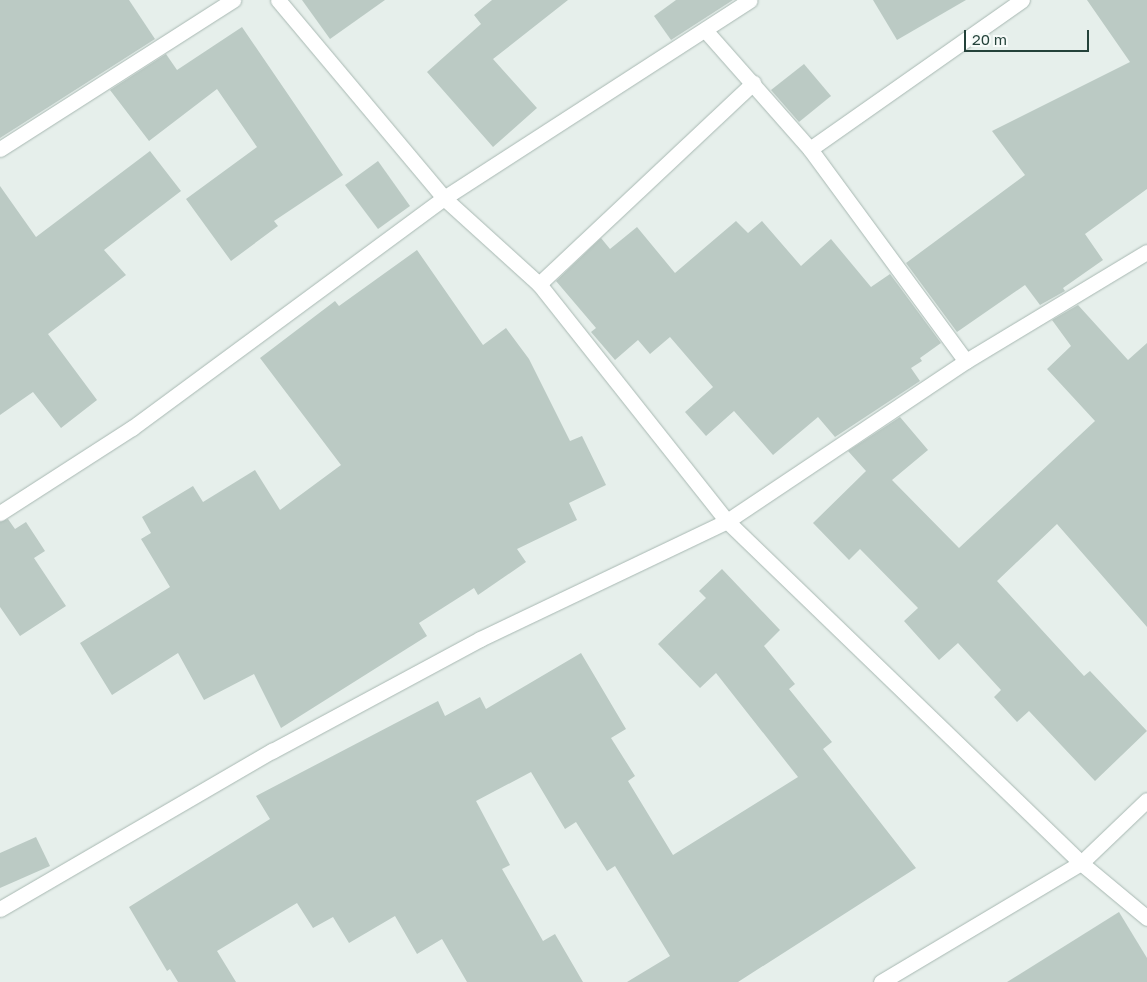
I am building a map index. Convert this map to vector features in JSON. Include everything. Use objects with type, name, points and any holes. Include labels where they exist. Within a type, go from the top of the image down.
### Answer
[{"type":"street","points":[[0,149],[233,0]]},
{"type":"street","points":[[278,0],[444,198],[539,284],[727,521],[1081,863],[1147,918]]},
{"type":"street","points":[[0,513],[132,428],[444,198],[750,0]]},
{"type":"street","points":[[810,149],[1022,0]]},
{"type":"street","points":[[705,30],[810,149],[966,360]]},
{"type":"street","points":[[539,284],[753,83]]},
{"type":"street","points":[[0,909],[272,751],[480,639],[727,521],[966,360],[1147,252]]},
{"type":"street","points":[[881,982],[1081,863],[1147,800]]},
{"type":"building","points":[[0,0],[129,0],[155,39],[0,138]]},
{"type":"building","points":[[302,0],[385,0],[330,39]]},
{"type":"building","points":[[492,0],[568,0],[493,59],[537,108],[493,147],[427,72],[481,24],[474,15]]},
{"type":"building","points":[[676,0],[733,0],[671,40],[654,16]]},
{"type":"building","points":[[873,0],[966,0],[897,40]]},
{"type":"building","points":[[1087,0],[1147,0],[1147,189],[1085,234],[1103,260],[1063,288],[1065,291],[1040,305],[1025,285],[957,332],[906,263],[1025,175],[992,131],[1130,62]]},
{"type":"building","points":[[242,27],[343,175],[274,221],[278,226],[231,261],[186,199],[257,147],[217,89],[149,141],[110,90],[166,54],[177,70]]},
{"type":"building","points":[[804,64],[831,96],[799,122],[771,90]]},
{"type":"building","points":[[150,151],[181,191],[104,250],[126,275],[48,334],[97,400],[61,428],[33,392],[0,415],[0,186],[36,237]]},
{"type":"building","points":[[378,161],[410,206],[378,229],[345,185]]},
{"type":"building","points":[[736,221],[748,233],[762,221],[801,266],[831,239],[871,287],[890,274],[941,343],[920,358],[922,361],[911,368],[920,381],[835,437],[818,417],[773,455],[734,411],[706,436],[685,412],[713,387],[670,337],[650,354],[638,340],[615,360],[591,332],[596,328],[556,281],[601,238],[610,249],[637,227],[675,273]]},
{"type":"building","points":[[417,250],[483,345],[506,328],[529,359],[570,441],[582,436],[606,485],[569,503],[577,520],[517,549],[526,562],[478,595],[474,588],[419,623],[427,636],[281,728],[254,674],[204,700],[178,653],[112,695],[80,643],[170,587],[141,539],[151,533],[142,517],[193,486],[203,502],[255,470],[280,510],[341,465],[260,358],[335,301],[339,306]]},
{"type":"building","points":[[1078,305],[1128,360],[1147,343],[1147,627],[1057,524],[997,581],[1084,676],[1090,671],[1147,731],[1095,781],[1029,711],[1017,722],[994,697],[1001,690],[958,643],[939,660],[904,621],[918,608],[860,549],[849,560],[813,523],[866,471],[848,451],[900,417],[928,450],[892,480],[959,548],[1095,421],[1047,369],[1071,346],[1052,320]]},
{"type":"building","points":[[8,519],[15,529],[26,522],[45,551],[34,558],[66,606],[20,636],[0,607],[0,522]]},
{"type":"building","points":[[722,569],[780,630],[764,646],[795,684],[789,689],[832,742],[823,749],[916,868],[738,982],[627,982],[670,956],[615,866],[607,871],[576,822],[565,829],[531,772],[476,801],[510,865],[502,869],[543,941],[555,934],[583,982],[467,982],[442,939],[417,954],[395,916],[349,943],[333,917],[313,928],[297,903],[217,951],[236,982],[178,982],[170,969],[167,971],[129,907],[270,819],[256,796],[438,701],[445,716],[480,697],[486,709],[581,653],[626,729],[611,738],[635,776],[628,781],[673,855],[798,777],[716,673],[700,688],[658,644],[706,598],[699,591]]},
{"type":"building","points":[[36,837],[50,866],[0,888],[0,853]]},
{"type":"building","points":[[1119,912],[1147,958],[1147,982],[1007,982]]}]
